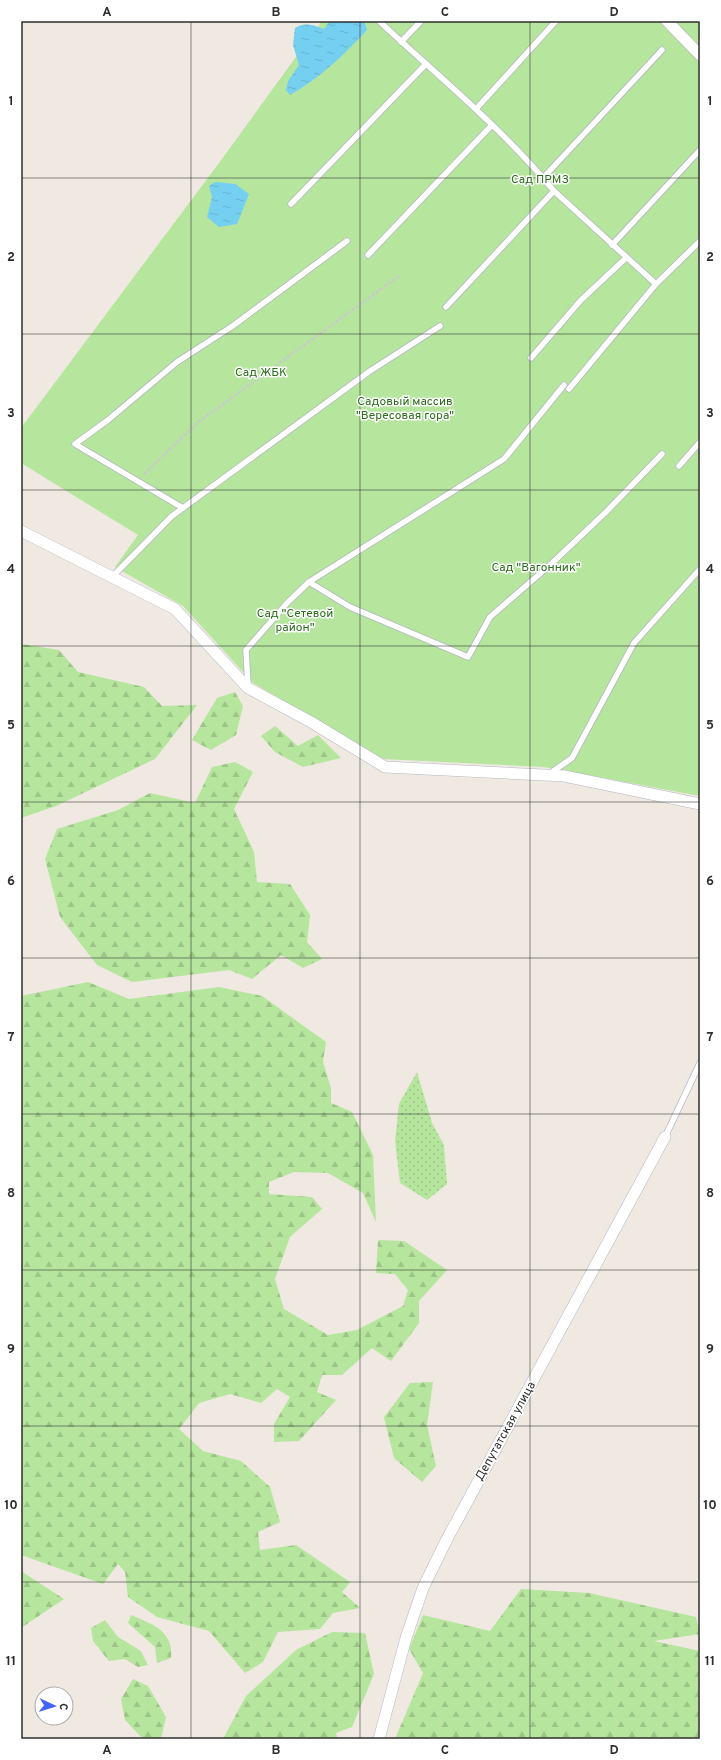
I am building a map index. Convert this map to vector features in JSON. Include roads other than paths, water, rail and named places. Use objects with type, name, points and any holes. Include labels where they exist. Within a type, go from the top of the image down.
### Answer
[{"type":"street","points":[[667,21],[700,55]]},
{"type":"street","points":[[21,530],[175,609],[248,688],[311,722],[385,767],[564,776],[700,804]]},
{"type":"street","name":"Депутатская улица","points":[[379,1739],[406,1638],[423,1588],[447,1539],[665,1137]]},
{"type":"lane","points":[[378,21],[425,65],[476,109],[554,191],[656,284]]},
{"type":"lane","points":[[401,42],[421,21]]},
{"type":"lane","points":[[476,109],[556,21]]},
{"type":"lane","points":[[543,178],[662,50]]},
{"type":"lane","points":[[291,204],[425,65]]},
{"type":"lane","points":[[368,255],[492,125]]},
{"type":"lane","points":[[612,245],[700,150]]},
{"type":"lane","points":[[446,307],[554,191]]},
{"type":"lane","points":[[183,508],[75,444],[108,420],[177,362],[234,325],[347,241]]},
{"type":"lane","points":[[248,688],[246,650],[288,602],[309,582],[504,459],[656,284],[700,242]]},
{"type":"lane","points":[[531,358],[581,300],[626,258]]},
{"type":"lane","points":[[112,577],[172,516],[370,370],[440,326]]},
{"type":"lane","points":[[679,466],[700,442]]},
{"type":"lane","points":[[309,582],[350,607],[468,657],[490,617],[550,565],[606,512],[662,454]]},
{"type":"lane","points":[[548,775],[572,758],[634,643],[700,569]]},
{"type":"lane","points":[[665,1137],[700,1063]]},
{"type":"water","points":[[330,21],[364,21],[367,30],[331,66],[301,89],[290,95],[286,90],[288,81],[299,65],[293,45],[295,28],[302,25],[313,25],[324,29]]},
{"type":"water","points":[[215,182],[235,184],[249,194],[237,224],[219,227],[207,217],[212,197],[209,186]]},
{"type":"park label","name":"Сад ПРМЗ","points":[[540,179]]},
{"type":"park label","name":"Сад ЖБК","points":[[261,372]]},
{"type":"park label","name":"Садовый массив \"Вересовая гора\"","points":[[405,408]]},
{"type":"park label","name":"Сад \"Вагонник\"","points":[[536,567]]},
{"type":"park label","name":"Сад \"Сетевой район\"","points":[[295,620]]}]
